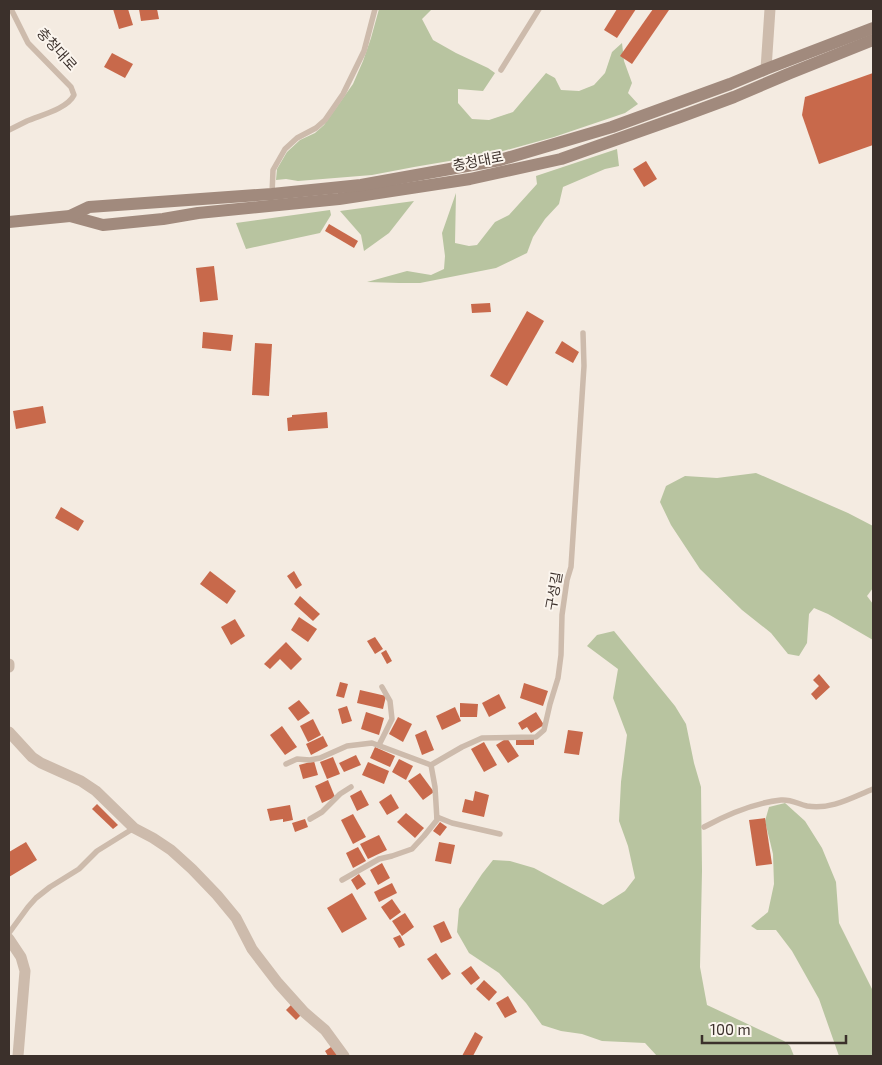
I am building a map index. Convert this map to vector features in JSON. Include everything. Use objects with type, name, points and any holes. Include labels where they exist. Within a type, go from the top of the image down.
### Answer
[{"type":"main road","name":"충청대로","points":[[70,216],[89,207],[272,194],[361,185],[500,160],[612,127],[730,84],[873,28]]},
{"type":"main road","name":"충청대로","points":[[9,222],[70,216],[103,224],[113,224],[198,213],[339,199],[470,179],[561,159],[725,100],[873,40]]},
{"type":"street","points":[[766,69],[770,9]]},
{"type":"street","points":[[9,732],[41,764],[81,781],[96,791],[134,828],[172,850],[218,895],[236,918],[252,948],[278,983],[304,1012],[325,1030],[344,1056]]},
{"type":"street","points":[[9,939],[21,957],[25,971],[18,1056]]},
{"type":"lane","name":"충청대로","points":[[9,130],[66,104],[74,95],[71,87],[28,43],[11,9]]},
{"type":"lane","points":[[272,194],[273,170],[285,149],[296,138],[316,128],[325,120],[343,94],[364,51],[375,9]]},
{"type":"lane","points":[[501,70],[539,9]]},
{"type":"lane","name":"구성길","points":[[431,765],[482,738],[536,737],[544,730],[558,678],[561,655],[562,615],[567,580],[571,567],[584,366],[582,333]]},
{"type":"lane","points":[[379,746],[392,719],[390,701],[382,686]]},
{"type":"lane","points":[[286,764],[297,758],[310,760],[320,758],[347,746],[372,743],[431,765],[435,787],[437,820],[412,848],[379,860],[342,880]]},
{"type":"lane","points":[[310,819],[322,812],[340,794],[351,787]]},
{"type":"lane","points":[[704,827],[732,812],[757,805],[781,800],[790,800],[804,806],[836,805],[873,789]]},
{"type":"lane","points":[[437,817],[452,823],[500,834]]},
{"type":"lane","points":[[9,933],[36,898],[79,869],[97,851],[134,828]]},
{"type":"green space","points":[[379,9],[432,9],[422,19],[433,40],[495,73],[483,91],[458,89],[458,103],[472,119],[489,120],[513,112],[546,73],[555,78],[561,90],[579,91],[594,85],[605,73],[612,52],[622,43],[624,61],[632,83],[628,93],[638,104],[625,113],[554,137],[503,151],[372,175],[298,181],[276,180],[277,169],[287,152],[300,140],[315,133],[324,125],[353,84],[371,38]]},
{"type":"green space","points":[[617,149],[619,166],[605,169],[563,187],[559,204],[545,219],[533,237],[527,253],[496,268],[420,283],[367,282],[407,271],[431,275],[444,269],[445,256],[442,233],[456,193],[455,243],[469,246],[477,245],[495,222],[509,215],[537,184],[536,176]]},
{"type":"green space","points":[[414,201],[389,233],[364,251],[361,235],[340,211]]},
{"type":"green space","points":[[330,210],[331,215],[320,233],[246,249],[236,223]]},
{"type":"green space","points":[[756,473],[848,513],[873,526],[873,588],[867,596],[873,604],[873,640],[814,608],[809,614],[807,643],[799,656],[788,654],[771,633],[742,610],[700,569],[671,525],[660,502],[666,486],[685,476],[717,478]]},
{"type":"green space","points":[[614,631],[675,706],[686,724],[701,787],[700,967],[707,1005],[784,1041],[790,1046],[794,1056],[657,1056],[645,1043],[602,1041],[582,1034],[561,1031],[542,1025],[526,1003],[499,973],[469,953],[457,932],[459,909],[493,860],[510,861],[534,868],[603,905],[625,891],[635,878],[628,846],[619,821],[621,782],[627,735],[613,698],[618,669],[587,646],[597,635]]},
{"type":"green space","points":[[785,803],[805,821],[822,848],[836,882],[839,923],[873,991],[873,1056],[839,1056],[819,999],[792,951],[776,930],[757,930],[751,926],[768,912],[774,884],[773,854],[765,821],[769,807]]},
{"type":"building","points":[[113,9],[128,9],[133,25],[119,29]]},
{"type":"building","points":[[139,9],[157,9],[159,19],[141,21]]},
{"type":"building","points":[[617,9],[636,9],[617,38],[604,30]]},
{"type":"building","points":[[653,9],[669,10],[632,64],[620,56]]},
{"type":"building","points":[[112,53],[133,64],[125,78],[104,67]]},
{"type":"building","points":[[873,73],[873,145],[819,164],[802,115],[805,97]]},
{"type":"building","points":[[646,161],[657,179],[644,187],[633,169]]},
{"type":"building","points":[[329,224],[358,241],[354,248],[325,231]]},
{"type":"building","points":[[214,266],[218,300],[200,302],[196,268]]},
{"type":"building","points":[[490,303],[491,312],[472,313],[471,304]]},
{"type":"building","points":[[527,311],[544,321],[507,386],[490,376]]},
{"type":"building","points":[[203,332],[233,335],[231,351],[202,348]]},
{"type":"building","points":[[562,341],[579,352],[573,363],[555,353]]},
{"type":"building","points":[[255,343],[272,344],[269,396],[252,395]]},
{"type":"building","points":[[43,406],[46,423],[16,429],[13,411]]},
{"type":"building","points":[[327,412],[328,428],[288,431],[287,418],[292,417],[292,415]]},
{"type":"building","points":[[61,507],[84,521],[78,531],[55,518]]},
{"type":"building","points":[[210,571],[236,591],[227,604],[200,584]]},
{"type":"building","points":[[294,571],[302,585],[296,589],[287,576]]},
{"type":"building","points":[[300,596],[320,614],[313,621],[294,604]]},
{"type":"building","points":[[299,617],[317,629],[308,642],[291,630]]},
{"type":"building","points":[[235,619],[245,636],[231,645],[221,627]]},
{"type":"building","points":[[375,637],[383,649],[375,654],[367,641]]},
{"type":"building","points":[[286,642],[302,659],[291,670],[280,659],[270,669],[264,664]]},
{"type":"building","points":[[386,650],[392,661],[387,664],[381,653]]},
{"type":"building","points":[[819,674],[830,687],[816,700],[811,694],[819,686],[813,680]]},
{"type":"building","points":[[340,682],[348,684],[344,698],[336,696]]},
{"type":"building","points":[[524,683],[548,691],[543,706],[520,698]]},
{"type":"building","points":[[360,690],[386,696],[383,709],[357,703]]},
{"type":"building","points":[[499,694],[506,708],[489,717],[482,703]]},
{"type":"building","points":[[299,700],[310,713],[298,721],[288,708]]},
{"type":"building","points":[[460,703],[478,704],[477,717],[460,717]]},
{"type":"building","points":[[347,706],[352,721],[342,724],[338,709]]},
{"type":"building","points":[[455,707],[461,721],[442,730],[436,716]]},
{"type":"building","points":[[366,712],[384,718],[379,735],[361,729]]},
{"type":"building","points":[[536,712],[544,725],[531,733],[527,727],[522,730],[518,723]]},
{"type":"building","points":[[398,717],[412,724],[403,742],[389,734]]},
{"type":"building","points":[[313,719],[321,735],[308,742],[300,726]]},
{"type":"building","points":[[282,726],[297,747],[285,755],[270,735]]},
{"type":"building","points":[[426,730],[434,750],[422,755],[415,735]]},
{"type":"building","points":[[568,730],[583,732],[579,755],[564,753]]},
{"type":"building","points":[[323,736],[328,746],[311,755],[306,744]]},
{"type":"building","points":[[507,738],[519,756],[508,763],[496,745]]},
{"type":"building","points":[[516,739],[534,739],[534,745],[516,745]]},
{"type":"building","points":[[484,742],[497,765],[484,772],[471,749]]},
{"type":"building","points":[[375,747],[395,756],[390,767],[370,758]]},
{"type":"building","points":[[356,755],[361,765],[344,772],[339,763]]},
{"type":"building","points":[[333,757],[340,774],[327,779],[320,762]]},
{"type":"building","points":[[399,759],[413,766],[406,780],[392,772]]},
{"type":"building","points":[[314,761],[318,775],[303,779],[299,765]]},
{"type":"building","points":[[368,762],[389,771],[384,784],[362,775]]},
{"type":"building","points":[[420,773],[434,792],[423,800],[408,781]]},
{"type":"building","points":[[328,780],[335,797],[322,803],[315,786]]},
{"type":"building","points":[[361,790],[369,805],[357,811],[350,796]]},
{"type":"building","points":[[475,791],[489,795],[484,817],[462,812],[465,799],[473,801]]},
{"type":"building","points":[[391,794],[399,808],[387,815],[379,802]]},
{"type":"building","points":[[97,804],[118,825],[113,829],[92,809]]},
{"type":"building","points":[[290,805],[293,820],[283,822],[283,819],[270,821],[267,809]]},
{"type":"building","points":[[406,813],[424,828],[415,838],[397,822]]},
{"type":"building","points":[[353,814],[366,837],[353,844],[341,820]]},
{"type":"building","points":[[765,818],[772,864],[756,866],[749,820]]},
{"type":"building","points":[[305,819],[308,827],[295,832],[292,823]]},
{"type":"building","points":[[440,822],[447,827],[440,836],[433,831]]},
{"type":"building","points":[[379,835],[387,850],[368,859],[360,844]]},
{"type":"building","points":[[26,842],[37,860],[9,877],[9,852]]},
{"type":"building","points":[[439,842],[455,845],[451,864],[435,861]]},
{"type":"building","points":[[358,847],[366,861],[353,868],[346,853]]},
{"type":"building","points":[[382,863],[390,878],[378,885],[370,870]]},
{"type":"building","points":[[359,874],[366,884],[357,890],[351,880]]},
{"type":"building","points":[[392,883],[397,893],[379,902],[374,892]]},
{"type":"building","points":[[352,893],[367,919],[342,933],[327,908]]},
{"type":"building","points":[[392,899],[401,912],[390,920],[381,907]]},
{"type":"building","points":[[405,913],[414,927],[402,936],[392,921]]},
{"type":"building","points":[[444,921],[452,938],[441,943],[433,926]]},
{"type":"building","points":[[400,935],[405,945],[399,948],[393,938]]},
{"type":"building","points":[[436,953],[451,974],[442,980],[427,959]]},
{"type":"building","points":[[471,966],[480,978],[471,985],[461,973]]},
{"type":"building","points":[[484,980],[497,992],[489,1001],[476,989]]},
{"type":"building","points":[[508,996],[517,1012],[505,1018],[496,1003]]},
{"type":"building","points":[[291,1005],[301,1015],[296,1020],[286,1010]]},
{"type":"building","points":[[475,1032],[483,1037],[473,1056],[462,1056]]},
{"type":"building","points":[[334,1045],[339,1054],[328,1056],[325,1051]]}]
